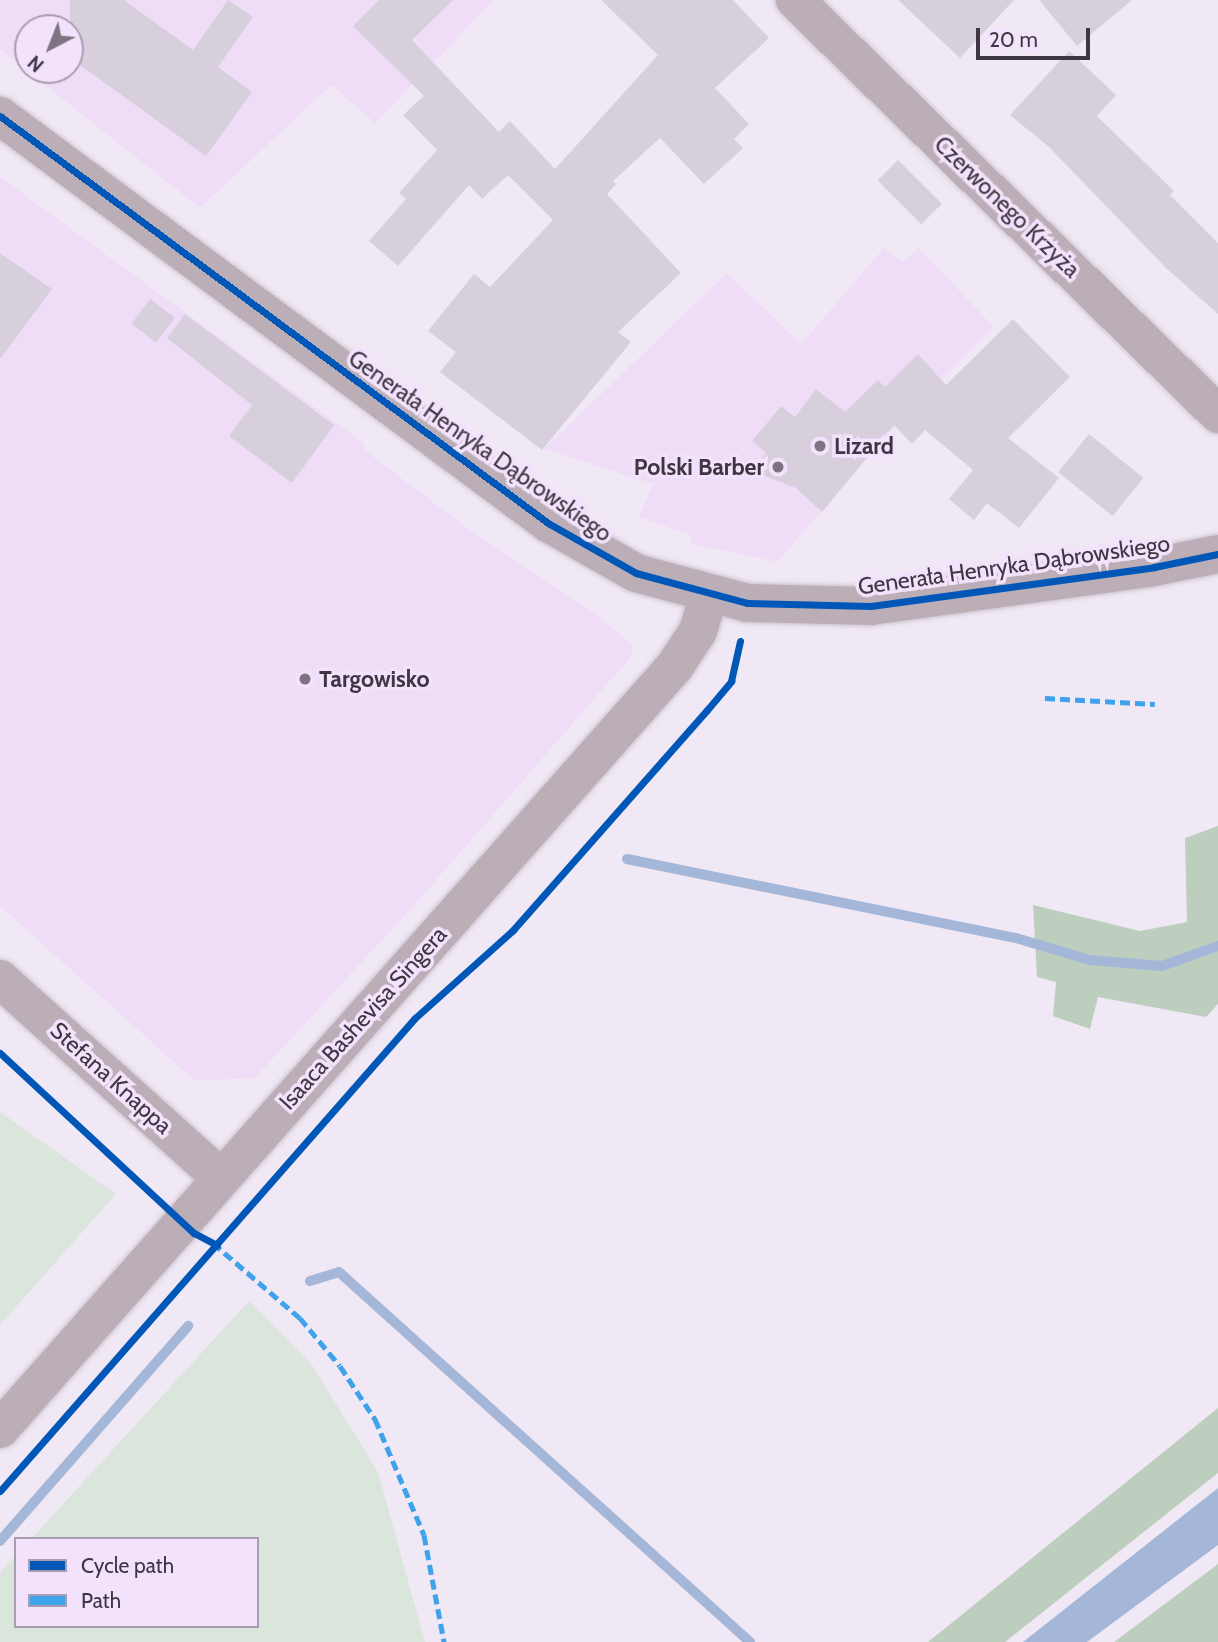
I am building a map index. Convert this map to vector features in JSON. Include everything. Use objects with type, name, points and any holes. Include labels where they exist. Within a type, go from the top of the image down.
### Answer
[{"type":"street","name":"Czerwonego Krzyża","points":[[795,0],[1218,414]]},
{"type":"street","name":"Generała Henryka Dąbrowskiego","points":[[0,116],[577,543],[636,573],[709,596],[787,606],[871,606],[1154,567],[1218,554]]},
{"type":"street","name":"Isaaca Bashevisa Singera","points":[[0,1429],[675,666],[698,631],[709,596]]},
{"type":"street","name":"Stefana Knappa","points":[[0,979],[221,1178]]},
{"type":"shaded area","points":[[0,0],[494,0],[375,123],[331,85],[200,208],[44,84],[84,84],[84,14],[14,14],[14,60],[0,49]]},
{"type":"shaded area","name":"Targowisko","points":[[0,177],[365,444],[363,449],[474,533],[597,615],[634,646],[629,659],[417,902],[255,1078],[195,1081],[0,906]]},
{"type":"shaded area","points":[[884,248],[902,262],[919,248],[994,327],[895,426],[777,562],[691,544],[691,535],[638,517],[654,484],[544,449],[727,273],[801,344]]},
{"type":"shaded area","points":[[0,1112],[116,1194],[0,1325]]},
{"type":"shaded area","points":[[249,1301],[312,1365],[378,1472],[425,1642],[0,1642],[0,1572],[14,1557],[14,1628],[259,1628],[259,1537],[33,1537]]},
{"type":"green space","points":[[1218,826],[1218,1004],[1206,1017],[1098,997],[1090,1029],[1053,1016],[1056,982],[1037,977],[1033,905],[1140,931],[1187,922],[1185,838]]},
{"type":"green space","points":[[1218,1408],[1218,1473],[1005,1642],[928,1642]]},
{"type":"green space","points":[[1218,1564],[1218,1642],[1114,1642]]},
{"type":"water","points":[[1218,1488],[1218,1545],[1087,1642],[1023,1642]]},
{"type":"building","points":[[70,0],[124,0],[193,50],[228,0],[253,17],[218,67],[252,92],[206,156],[84,68],[84,14],[70,14]]},
{"type":"building","points":[[379,0],[453,0],[412,40],[499,132],[510,121],[555,169],[658,55],[601,0],[733,0],[769,38],[715,88],[749,124],[734,139],[743,148],[704,184],[660,138],[613,181],[616,184],[607,194],[681,273],[618,332],[631,342],[542,450],[440,372],[456,352],[428,331],[474,274],[490,287],[553,220],[508,175],[482,199],[469,185],[398,266],[369,241],[406,199],[399,193],[437,150],[403,115],[424,96],[353,26]]},
{"type":"building","points":[[898,0],[1014,0],[960,58]]},
{"type":"building","points":[[1039,0],[1132,0],[1077,46]]},
{"type":"building","points":[[1069,51],[1116,95],[1097,116],[1174,191],[1170,195],[1218,243],[1218,314],[1166,268],[1049,147],[1010,115]]},
{"type":"building","points":[[898,160],[942,204],[921,224],[877,181]]},
{"type":"building","points":[[0,253],[52,289],[0,359]]},
{"type":"building","points":[[150,299],[175,318],[156,342],[131,324]]},
{"type":"building","points":[[185,314],[334,425],[292,483],[229,436],[252,405],[167,338]]},
{"type":"building","points":[[1013,319],[1070,377],[1008,438],[1059,478],[1019,528],[987,503],[974,520],[949,499],[973,470],[925,430],[912,444],[894,425],[822,512],[796,488],[752,471],[766,453],[752,441],[781,406],[795,417],[816,389],[845,412],[878,380],[885,387],[918,354],[946,385]]},
{"type":"building","points":[[1089,434],[1143,478],[1113,516],[1058,472]]},
{"type":"waterway","points":[[627,859],[1016,938],[1090,960],[1162,966],[1218,946]]},
{"type":"waterway","points":[[310,1281],[339,1272],[750,1642]]},
{"type":"waterway","points":[[0,1541],[188,1326]]},
{"type":"marked path","points":[[1045,698],[1155,704]]},
{"type":"marked path","points":[[213,1243],[300,1318],[340,1366],[375,1419],[424,1535],[444,1642]]},
{"type":"cycle path","points":[[0,116],[548,523],[636,573],[747,603],[871,606],[1154,567],[1218,554]]},
{"type":"cycle path","points":[[0,1491],[415,1018],[513,930],[707,710],[731,681],[740,641]]},
{"type":"cycle path","points":[[0,1053],[194,1233],[217,1245]]},
{"type":"place","name":"Lizard","points":[[820,446]]},
{"type":"place","name":"Polski Barber","points":[[778,467]]},
{"type":"place","name":"Targowisko","points":[[305,679]]}]
